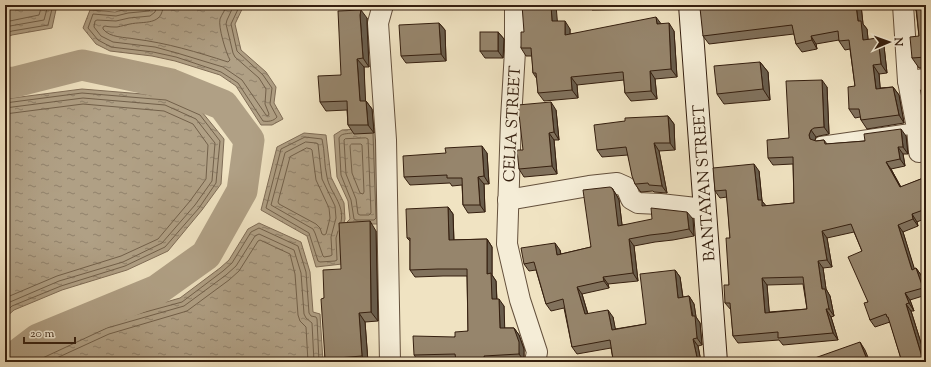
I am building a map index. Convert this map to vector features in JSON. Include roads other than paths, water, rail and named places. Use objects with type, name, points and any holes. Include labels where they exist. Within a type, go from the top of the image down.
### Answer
[{"type":"main road","name":"BANTAYAN STREET","points":[[695,6],[705,209],[716,362]]},
{"type":"street","points":[[383,5],[378,23],[386,140],[390,362]]},
{"type":"street","name":"CELIA STREET","points":[[515,5],[515,51],[507,244],[520,300],[537,352],[535,362]]},
{"type":"street","points":[[903,5],[917,80],[917,128],[919,152]]},
{"type":"street","points":[[508,200],[589,186],[617,183],[626,187],[632,198],[638,203],[705,209]]},
{"type":"lane","points":[[820,142],[917,128]]},
{"type":"water","points":[[5,5],[57,5],[52,28],[12,35],[5,38]]},
{"type":"water","points":[[157,5],[244,5],[235,24],[241,50],[266,72],[276,87],[274,103],[283,119],[272,125],[261,125],[236,86],[220,75],[175,61],[152,56],[110,51],[96,44],[83,28],[90,10],[115,12]]},
{"type":"water","points":[[82,89],[167,96],[202,112],[224,139],[221,184],[202,210],[168,251],[127,270],[62,290],[14,310],[5,318],[5,99]]},
{"type":"water","points":[[377,128],[380,224],[345,224],[350,219],[348,201],[337,177],[334,135],[342,130]]},
{"type":"water","points":[[304,133],[326,135],[331,177],[344,203],[345,219],[340,238],[342,264],[316,267],[307,236],[261,210],[277,147]]},
{"type":"water","points":[[259,223],[301,242],[310,272],[313,312],[320,314],[323,362],[20,362],[30,354],[104,320],[180,298],[229,260],[248,229]]},
{"type":"waterway","points":[[5,83],[15,82],[82,65],[171,84],[223,105],[249,140],[242,191],[206,255],[157,290],[38,339],[8,362]]}]
